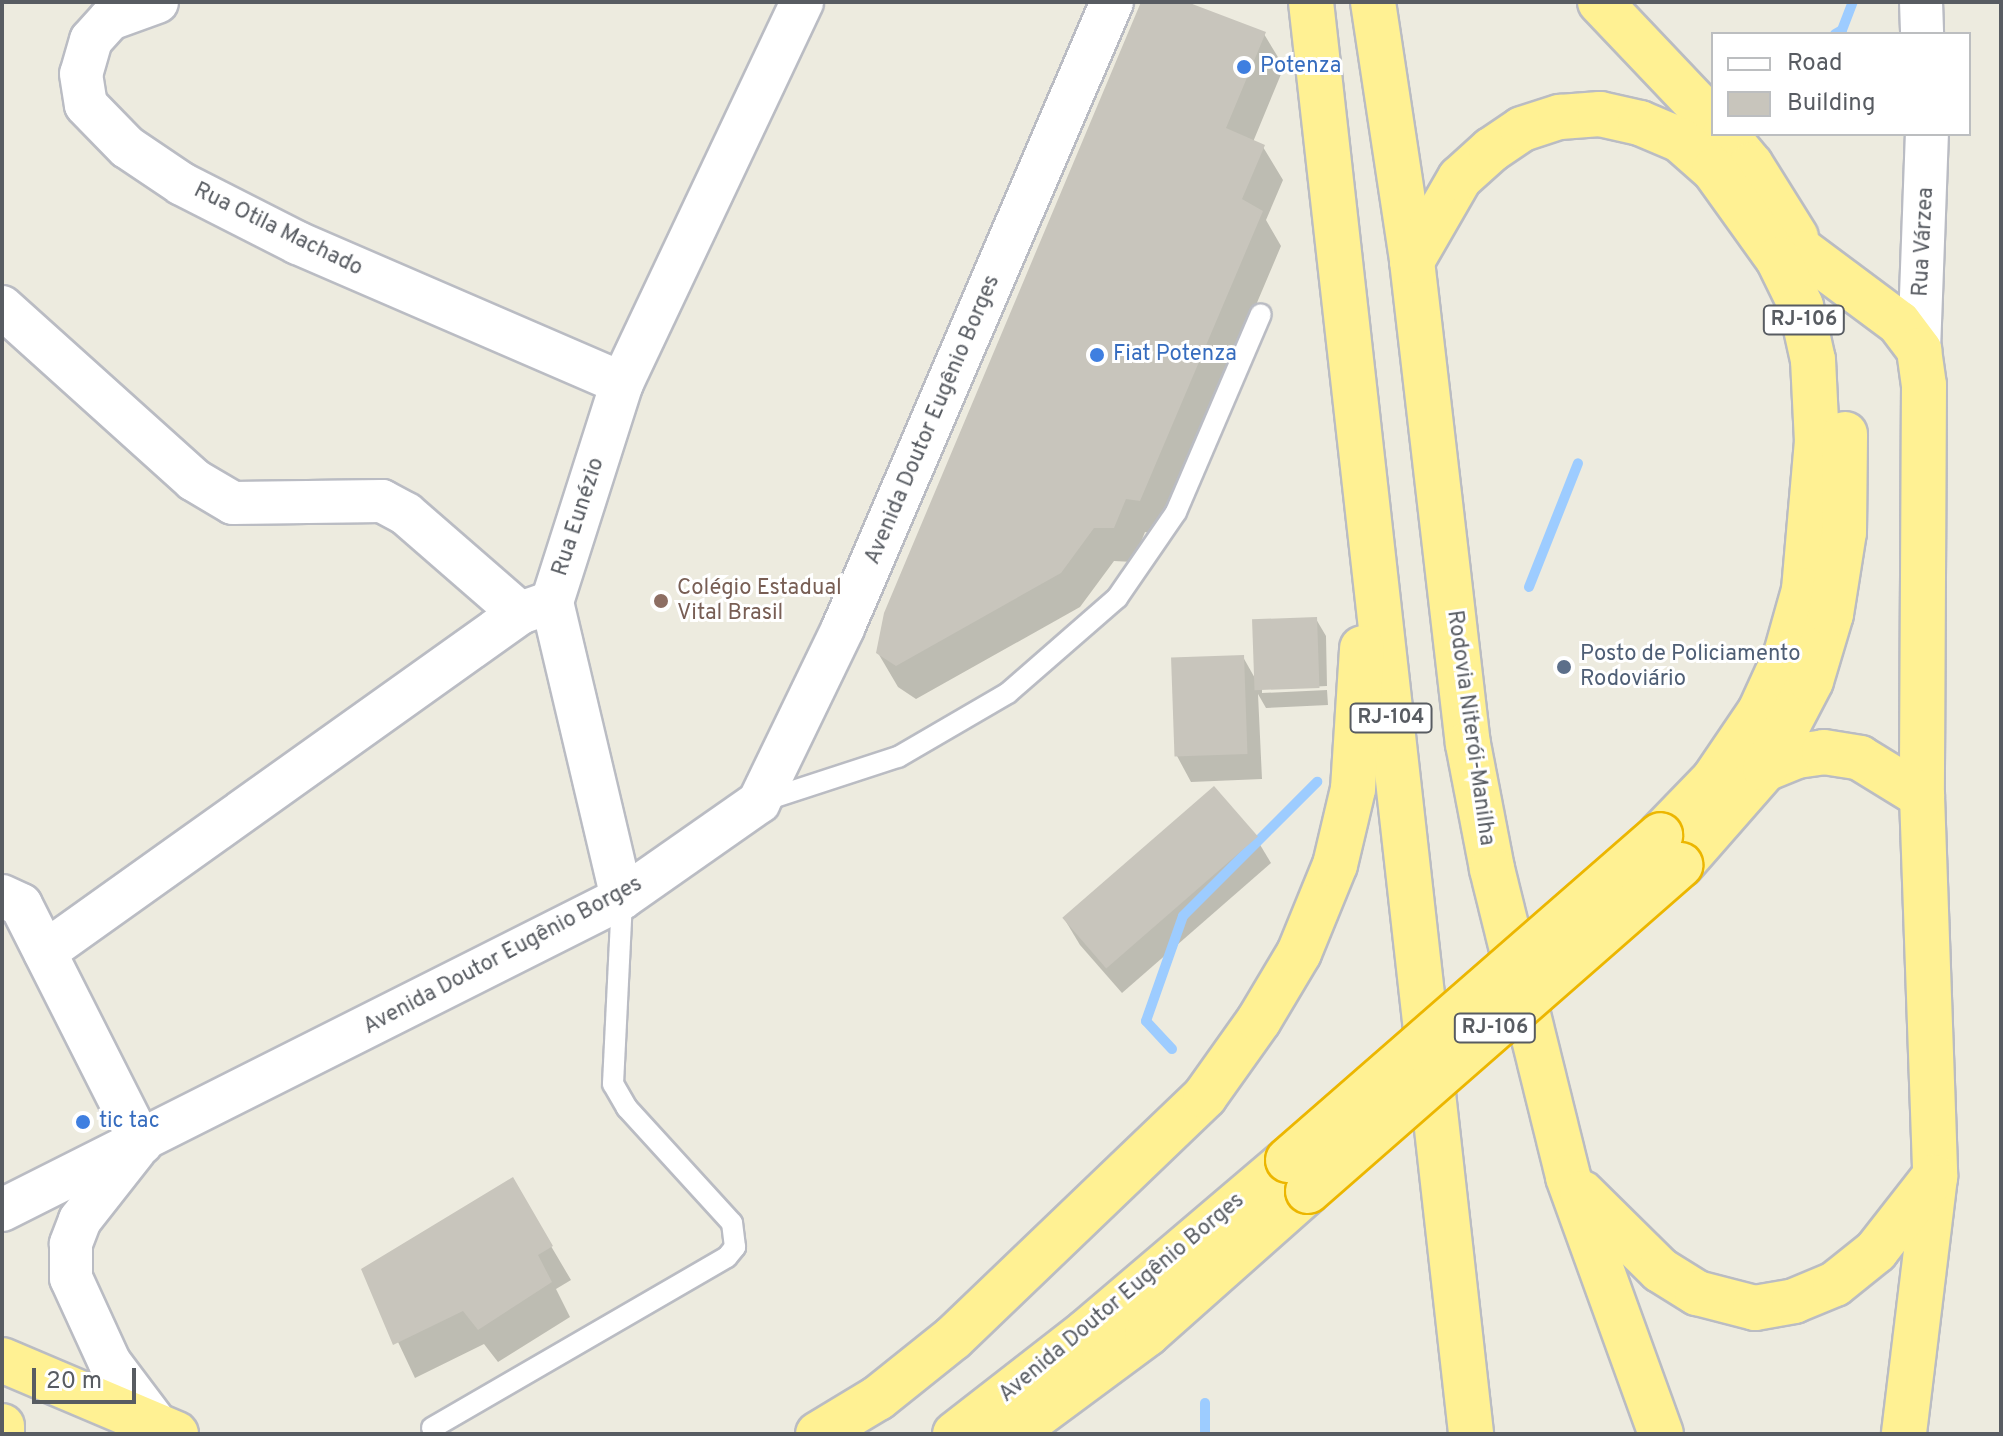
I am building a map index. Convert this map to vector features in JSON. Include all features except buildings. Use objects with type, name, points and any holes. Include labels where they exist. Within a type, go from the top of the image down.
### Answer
[{"type":"highway","name":"RJ-104","points":[[1311,2],[1471,1434]]},
{"type":"highway","name":"Rodovia Niterói-Manilha","points":[[1373,2],[1412,261],[1468,744],[1492,869],[1568,1177],[1661,1434]]},
{"type":"highway","points":[[1600,2],[1711,119]]},
{"type":"highway","name":"RJ-106","points":[[1412,261],[1460,178],[1491,150],[1522,129],[1560,117],[1600,114],[1640,123],[1680,140],[1714,170],[1778,259],[1801,306],[1813,360],[1817,441],[1804,590],[1786,654],[1760,711],[1671,850]]},
{"type":"highway","name":"RJ-106","points":[[1298,1176],[1765,769],[1811,681],[1831,614],[1844,532],[1846,443],[1838,369],[1805,253],[1751,165],[1727,136]]},
{"type":"highway","points":[[1805,253],[1899,323],[1919,350],[1924,385],[1922,796],[1935,1177],[1904,1434]]},
{"type":"highway","points":[[818,1434],[878,1398],[953,1338],[1205,1096],[1259,1020],[1299,953],[1329,879],[1353,789],[1370,537]]},
{"type":"highway","points":[[1765,769],[1797,756],[1824,752],[1860,758],[1922,796]]},
{"type":"highway","name":"Avenida Doutor Eugênio Borges","points":[[1012,1434],[1147,1334],[1298,1176]]},
{"type":"highway","name":"Avenida Doutor Eugênio Borges","points":[[955,1434],[1086,1332],[1298,1176]]},
{"type":"highway","points":[[1568,1177],[1660,1270],[1697,1293],[1755,1308],[1794,1301],[1835,1284],[1876,1251],[1935,1177]]},
{"type":"highway","points":[[1063,1434],[1147,1334]]},
{"type":"highway","name":"Avenida Doutor Eugênio Borges","points":[[2,1360],[166,1429]]},
{"type":"highway","points":[[2,1426],[2,1434]]},
{"type":"street","name":"Rua Otila Machado","points":[[157,2],[110,19],[91,40],[81,74],[86,105],[127,147],[182,184],[298,243],[622,383]]},
{"type":"street","name":"Rua Eunézio","points":[[536,608],[622,383],[802,2]]},
{"type":"street","name":"Avenida Doutor Eugênio Borges","points":[[2,1210],[141,1143],[622,898],[759,802],[843,628],[1112,2]]},
{"type":"street","points":[[1921,2],[1922,32]]},
{"type":"street","name":"Rua Várzea","points":[[1919,350],[1927,136]]},
{"type":"street","points":[[2,307],[194,480],[233,503],[382,501],[406,514],[536,608],[622,898]]},
{"type":"street","points":[[45,952],[536,608]]},
{"type":"street","points":[[2,896],[21,905],[141,1143]]},
{"type":"street","name":"Avenida Doutor Eugênio Borges","points":[[141,1143],[80,1220],[71,1244],[71,1278],[110,1363],[166,1429]]},
{"type":"lane","points":[[759,802],[898,757],[1008,693],[1117,598],[1176,512],[1261,314]]},
{"type":"lane","points":[[432,1428],[727,1257],[735,1247],[732,1223],[627,1108],[613,1084],[622,898]]},
{"type":"waterway","points":[[1838,32],[1853,2]]},
{"type":"waterway","points":[[1529,587],[1578,463]]},
{"type":"waterway","points":[[1172,1049],[1146,1021],[1183,916],[1317,782]]},
{"type":"waterway","points":[[1205,1403],[1205,1434]]},
{"type":"place","name":"Potenza","points":[[1244,67]]},
{"type":"place","name":"Fiat Potenza","points":[[1097,355]]},
{"type":"place","name":"Colégio Estadual Vital Brasil","points":[[661,601]]},
{"type":"place","name":"Posto de Policiamento Rodoviário","points":[[1564,667]]},
{"type":"place","name":"tic tac","points":[[83,1122]]}]
